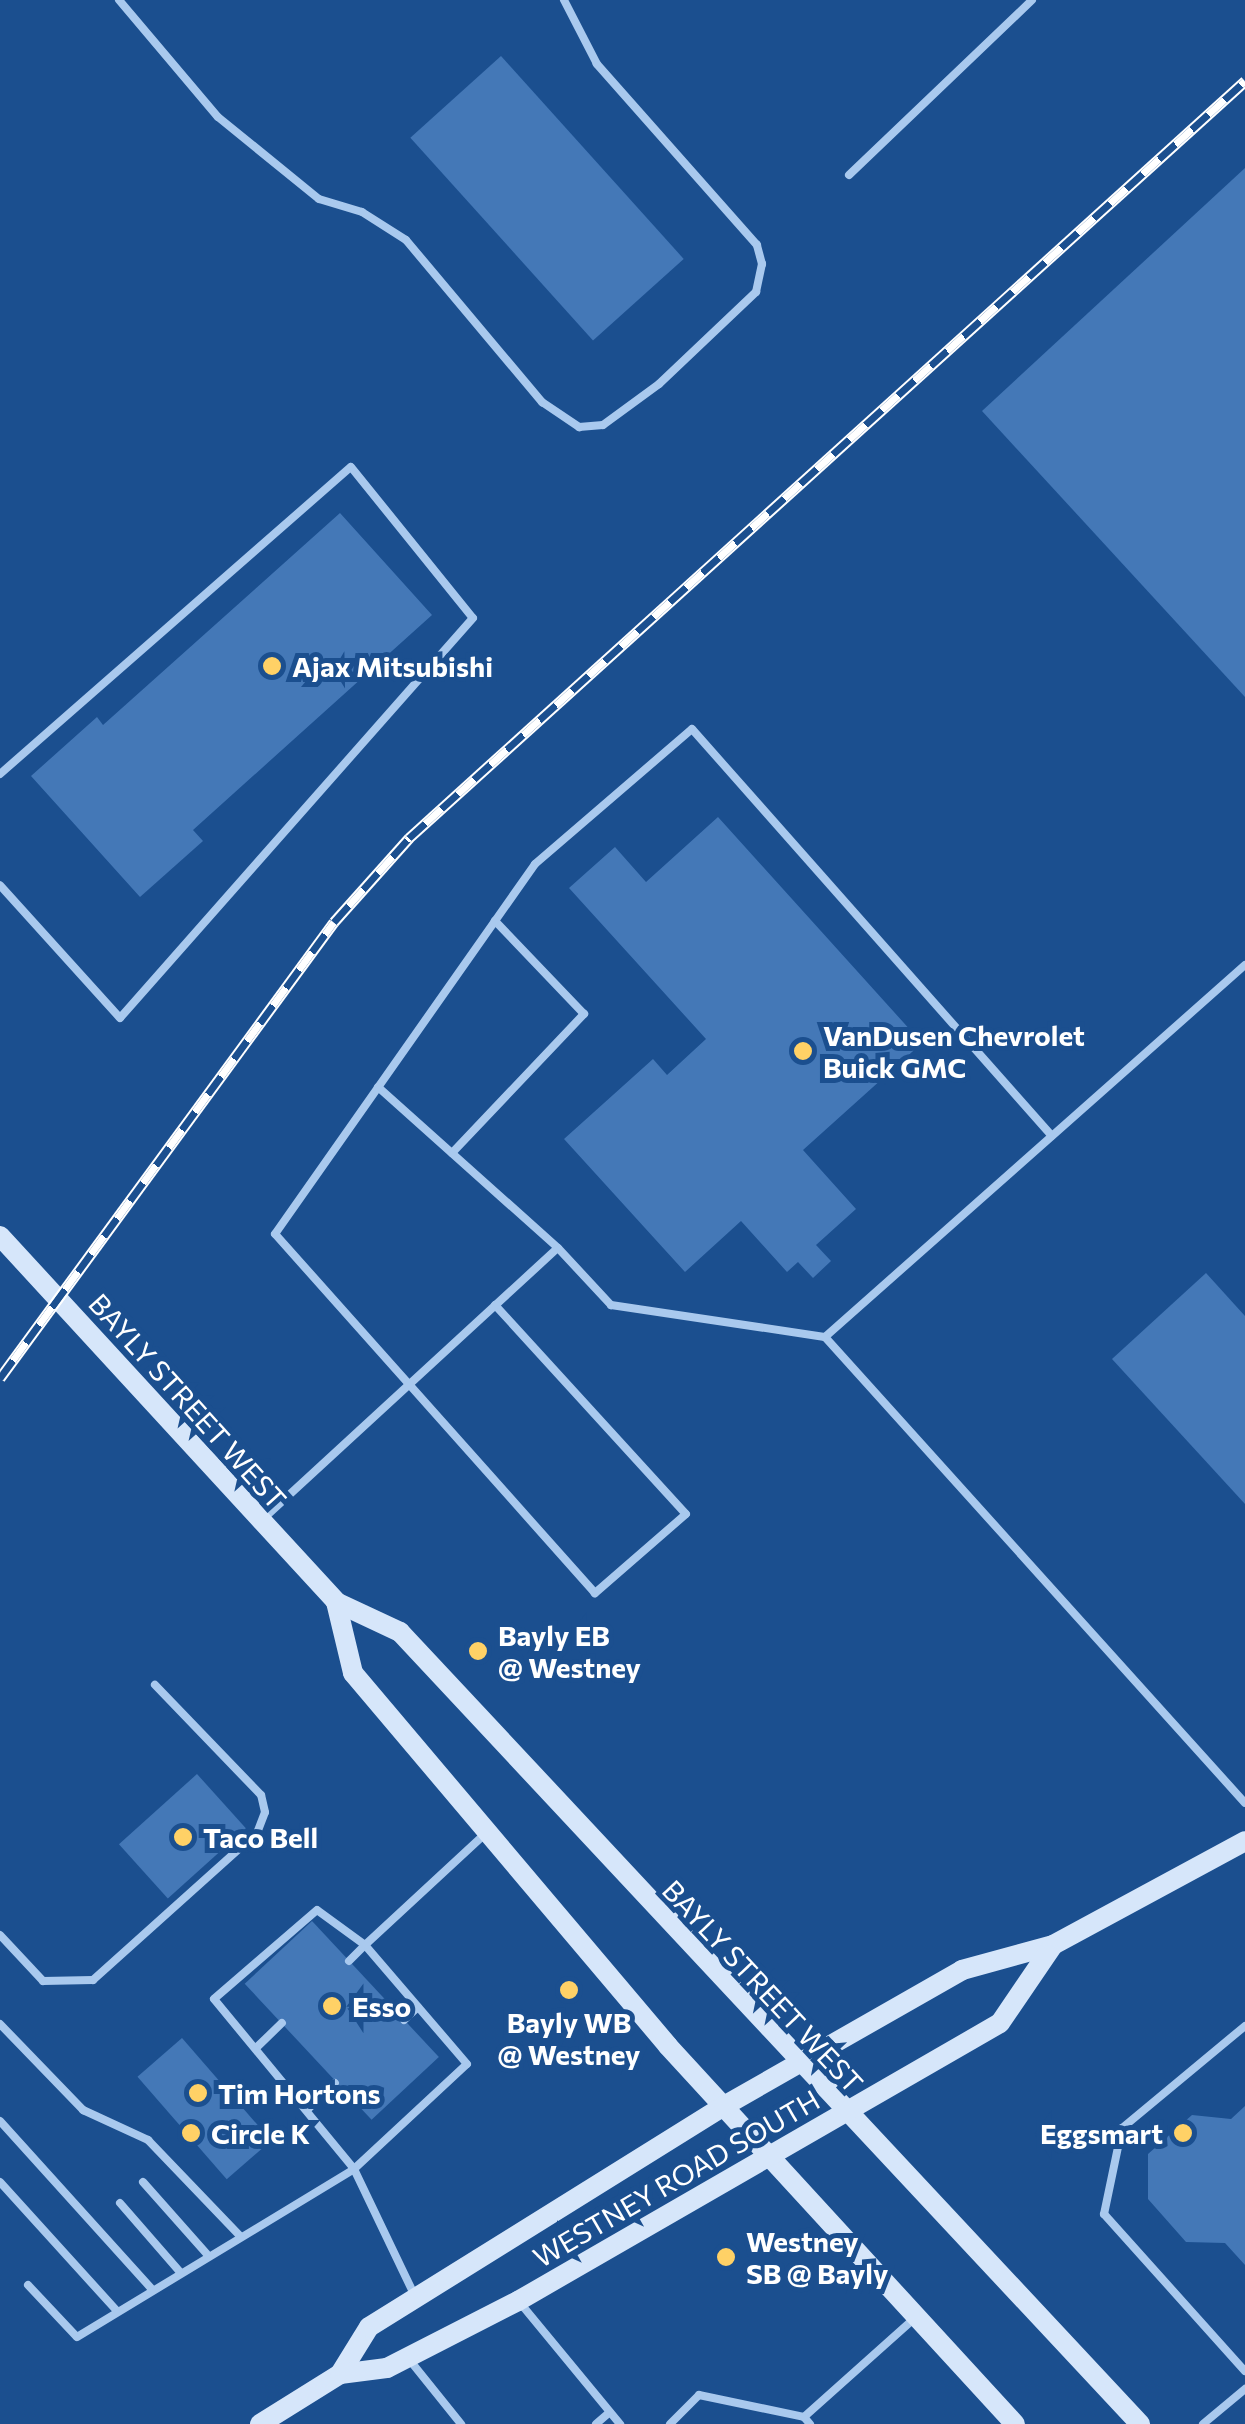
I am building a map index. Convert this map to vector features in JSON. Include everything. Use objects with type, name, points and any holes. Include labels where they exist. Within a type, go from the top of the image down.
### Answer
[{"type":"main road","name":"BAYLY STREET WEST","points":[[0,1236],[336,1602],[400,1632],[798,2066],[1140,2424]]},
{"type":"main road","name":"BAYLY STREET WEST","points":[[336,1602],[354,1673],[724,2106],[1016,2424]]},
{"type":"main road","name":"WESTNEY ROAD SOUTH","points":[[340,2374],[369,2327],[724,2106],[962,1970],[1053,1945],[1242,1848]]},
{"type":"main road","name":"WESTNEY ROAD SOUTH","points":[[260,2424],[340,2374],[408,2358],[518,2301],[1000,2023],[1053,1945]]},
{"type":"lane","points":[[123,2],[218,117],[319,199],[362,212],[406,240],[542,402],[578,427],[603,425],[658,384],[756,292],[762,264],[757,245],[597,64],[564,0]]},
{"type":"lane","points":[[849,175],[1032,0]]},
{"type":"lane","points":[[0,774],[351,467],[473,618],[120,1018],[0,885]]},
{"type":"lane","points":[[496,1304],[686,1514],[595,1594],[275,1234],[535,864],[692,728],[1052,1136]]},
{"type":"lane","points":[[452,1153],[584,1014],[495,921]]},
{"type":"lane","points":[[824,1338],[1245,965]]},
{"type":"lane","points":[[378,1088],[558,1248],[610,1305],[824,1338],[1245,1804]]},
{"type":"lane","points":[[261,1521],[558,1248]]},
{"type":"lane","points":[[0,1936],[43,1981],[93,1980],[257,1832],[265,1812],[260,1796],[155,1684]]},
{"type":"lane","points":[[349,1961],[487,1832]]},
{"type":"lane","points":[[28,2284],[78,2337],[151,2288],[354,2169],[467,2064],[365,1945],[317,1910],[214,1999],[309,2108],[354,2169],[416,2298]]},
{"type":"lane","points":[[404,2020],[418,2007]]},
{"type":"lane","points":[[0,2024],[84,2110],[148,2140],[240,2236]]},
{"type":"lane","points":[[256,2048],[282,2024]]},
{"type":"lane","points":[[1245,2026],[1122,2128],[1104,2214],[1245,2371]]},
{"type":"lane","points":[[309,2108],[335,2083]]},
{"type":"lane","points":[[0,2121],[151,2288]]},
{"type":"lane","points":[[0,2182],[116,2310]]},
{"type":"lane","points":[[143,2182],[207,2254]]},
{"type":"lane","points":[[120,2203],[180,2272]]},
{"type":"lane","points":[[518,2301],[620,2424]]},
{"type":"lane","points":[[670,2424],[700,2396],[804,2422],[918,2315]]},
{"type":"lane","points":[[408,2358],[461,2424]]},
{"type":"lane","points":[[1204,2424],[1245,2388]]},
{"type":"lane","points":[[596,2424],[610,2412]]},
{"type":"building","points":[[501,56],[684,259],[593,341],[410,138]]},
{"type":"building","points":[[1245,168],[1245,697],[982,411]]},
{"type":"building","name":"Ajax Mitsubishi","points":[[340,513],[432,615],[193,830],[203,841],[140,897],[31,776],[97,717],[103,725]]},
{"type":"building","name":"VanDusen Chevrolet Buick GMC","points":[[718,817],[922,1043],[803,1150],[856,1209],[816,1245],[831,1261],[813,1278],[798,1262],[787,1272],[741,1221],[685,1272],[564,1139],[653,1059],[667,1075],[706,1039],[569,888],[615,847],[646,882]]},
{"type":"building","points":[[1206,1273],[1245,1316],[1245,1504],[1112,1359]]},
{"type":"building","name":"Taco Bell","points":[[197,1774],[246,1828],[168,1899],[119,1844]]},
{"type":"building","points":[[312,1921],[439,2057],[372,2120],[245,1984]]},
{"type":"building","points":[[182,2038],[271,2141],[227,2179],[137,2077]]},
{"type":"building","points":[[1245,2106],[1245,2265],[1225,2243],[1186,2242],[1148,2199],[1148,2154],[1192,2115],[1231,2119]]},
{"type":"railway","points":[[0,1378],[334,922],[409,838],[1245,81]]},
{"type":"place","name":"Ajax Mitsubishi","points":[[272,666]]},
{"type":"place","name":"VanDusen Chevrolet Buick GMC","points":[[803,1051]]},
{"type":"place","name":"Bayly EB @ Westney","points":[[478,1651]]},
{"type":"place","name":"Taco Bell","points":[[183,1837]]},
{"type":"place","name":"Bayly WB @ Westney","points":[[569,1990]]},
{"type":"place","name":"Esso","points":[[332,2006]]},
{"type":"place","name":"Tim Hortons","points":[[198,2093]]},
{"type":"place","name":"Circle K","points":[[191,2133]]},
{"type":"place","name":"Eggsmart","points":[[1183,2133]]},
{"type":"place","name":"Westney SB @ Bayly","points":[[726,2257]]}]
